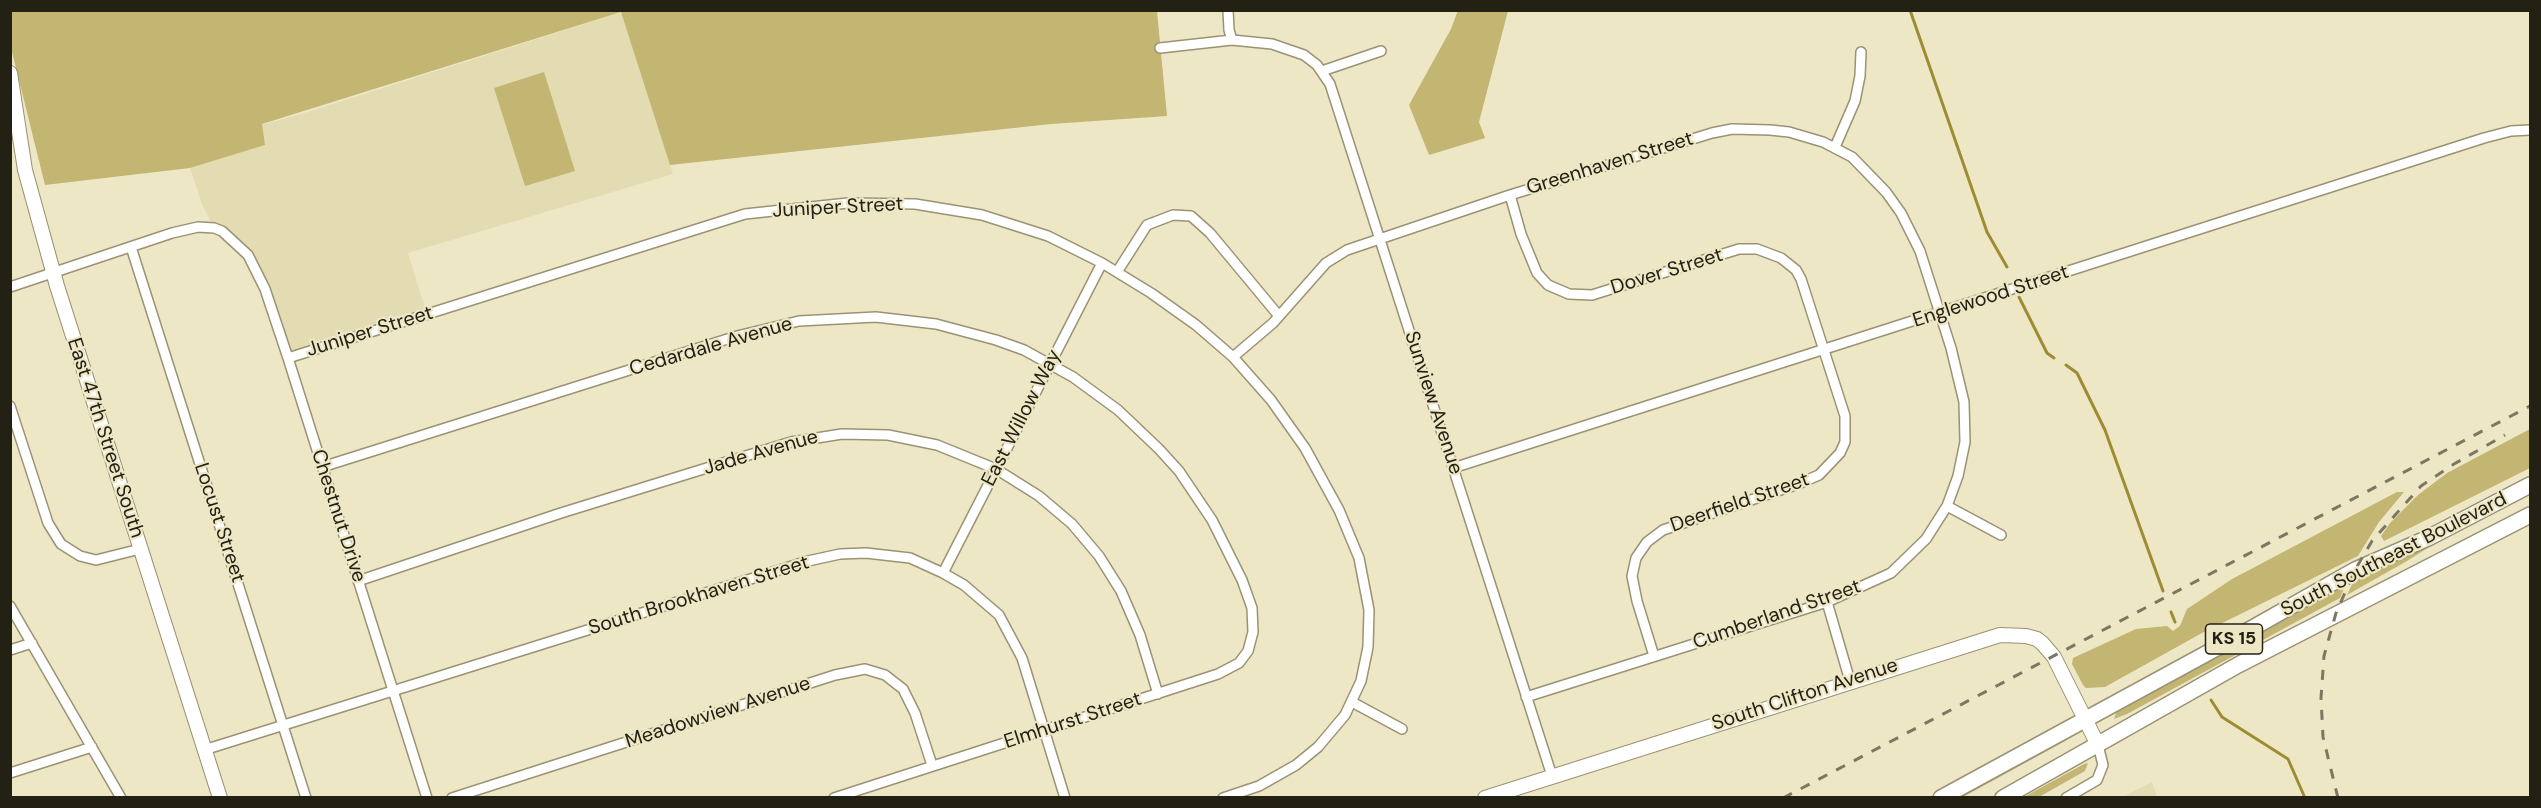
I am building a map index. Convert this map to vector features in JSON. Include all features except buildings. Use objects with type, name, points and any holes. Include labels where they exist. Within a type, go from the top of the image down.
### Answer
[{"type":"main road","name":"East 47th Street South","points":[[10,73],[25,170],[53,273],[220,798]]},
{"type":"main road","name":"South Southeast Boulevard","points":[[1941,798],[2355,570],[2428,538],[2530,485]]},
{"type":"main road","name":"South Southeast Boulevard","points":[[2002,798],[2268,650],[2530,514]]},
{"type":"main road","name":"South Clifton Avenue","points":[[1485,798],[1993,637],[2026,636],[2037,639],[2054,657],[2098,745]]},
{"type":"street","points":[[1160,48],[1232,40],[1228,10]]},
{"type":"street","name":"Sunview Avenue","points":[[1232,40],[1272,44],[1305,55],[1322,71],[1330,84],[1552,776]]},
{"type":"street","points":[[1322,71],[1381,51]]},
{"type":"street","points":[[1835,147],[1855,101],[1860,76],[1861,51]]},
{"type":"street","name":"Greenhaven Street","points":[[1233,357],[1279,316],[1326,263],[1347,250],[1510,195],[1712,133],[1732,129],[1789,132],[1835,147],[1852,157],[1869,173],[1901,213],[1920,251],[1940,313]]},
{"type":"street","name":"Englewood Street","points":[[1453,468],[2484,138],[2530,129]]},
{"type":"street","name":"Dover Street","points":[[1510,195],[1531,263],[1548,285],[1558,291],[1580,296],[1592,295],[1739,249],[1767,251],[1782,258],[1797,271],[1824,350]]},
{"type":"street","name":"Juniper Street","points":[[288,358],[726,219],[777,210],[881,202],[949,208],[982,215],[1040,233],[1102,262],[1151,292],[1196,325],[1233,357],[1275,405],[1305,448],[1340,510],[1359,558],[1368,597],[1369,642],[1361,681],[1352,702],[1333,732],[1310,755],[1283,774],[1259,786],[1223,798]]},
{"type":"street","points":[[1117,272],[1147,225],[1173,215],[1191,216],[1210,233],[1279,316]]},
{"type":"street","name":"Chestnut Drive","points":[[131,247],[183,230],[198,227],[214,228],[235,241],[248,255],[256,269],[288,358],[427,798]]},
{"type":"street","points":[[10,287],[131,247]]},
{"type":"street","name":"Locust Street","points":[[131,247],[306,798]]},
{"type":"street","name":"East Willow Way","points":[[943,573],[1102,262]]},
{"type":"street","name":"Cumberland Street","points":[[1526,698],[1827,602],[1858,590],[1898,567],[1926,539],[1947,506],[1958,476],[1963,453],[1965,419],[1961,385],[1940,313]]},
{"type":"street","name":"Cedardale Avenue","points":[[322,467],[737,336],[799,321],[876,317],[936,324],[996,340],[1050,363],[1118,410],[1159,448],[1179,471],[1212,519],[1247,592]]},
{"type":"street","name":"Deerfield Street","points":[[1654,656],[1637,601],[1632,576],[1636,558],[1647,542],[1663,530],[1807,481],[1826,470],[1840,453],[1847,429],[1845,416],[1824,350]]},
{"type":"street","points":[[10,406],[48,523],[61,544],[80,556],[96,560],[140,549]]},
{"type":"street","name":"Jade Avenue","points":[[358,580],[561,513],[762,450],[812,437],[863,433],[912,439],[967,456],[996,469],[1051,505],[1074,527],[1099,556],[1132,615],[1158,694]]},
{"type":"street","points":[[1947,506],[2001,535]]},
{"type":"street","name":"South Brookhaven Street","points":[[204,750],[823,557],[866,553],[884,554],[910,558],[943,573],[982,598],[1002,620],[1022,658],[1065,798]]},
{"type":"street","name":"Elmhurst Street","points":[[834,798],[1225,671],[1244,657],[1252,639],[1254,623],[1247,592]]},
{"type":"street","points":[[1827,602],[1850,681]]},
{"type":"street","points":[[10,606],[121,798]]},
{"type":"street","points":[[10,650],[32,643]]},
{"type":"street","name":"Meadowview Avenue","points":[[452,798],[839,674],[865,669],[885,675],[903,689],[915,713],[932,765]]},
{"type":"street","points":[[1352,702],[1402,729]]},
{"type":"street","points":[[2066,798],[2097,780],[2103,765],[2098,745]]},
{"type":"street","points":[[10,773],[92,747]]},
{"type":"shaded area","points":[[1458,10],[1508,11],[1479,122],[1485,138],[1429,155],[1409,105],[1451,29]]},
{"type":"shaded area","points":[[10,11],[1157,11],[1167,116],[1051,124],[670,165],[621,12],[262,124],[265,145],[190,168],[45,185],[11,48]]},
{"type":"shaded area","points":[[622,12],[673,174],[408,253],[427,315],[288,358],[256,269],[214,228],[202,204],[190,168],[265,145],[261,125]]},
{"type":"shaded area","points":[[544,72],[575,171],[525,186],[494,88]]},
{"type":"shaded area","points":[[2530,429],[2530,468],[2384,541],[2381,536],[2390,523],[2418,495],[2447,473]]},
{"type":"shaded area","points":[[2397,492],[2404,492],[2379,522],[2358,556],[2202,633],[2105,687],[2086,688],[2083,685],[2072,664],[2073,658],[2136,629],[2167,626],[2173,631],[2180,626],[2187,609],[2232,579]]},
{"type":"shaded area","points":[[2445,537],[2347,595],[2354,580],[2429,541]]},
{"type":"shaded area","points":[[2346,583],[2340,598],[2114,719],[2116,713]]},
{"type":"shaded area","points":[[2067,740],[1963,797],[1952,798],[2051,744]]},
{"type":"shaded area","points":[[2088,763],[2085,771],[2039,797],[2024,797],[2084,764]]},
{"type":"shaded area","points":[[2152,782],[2157,797],[2122,797]]},
{"type":"waterway","points":[[1910,10],[1987,232],[2007,267]]},
{"type":"waterway","points":[[2019,297],[2047,353],[2054,358]]},
{"type":"waterway","points":[[2066,365],[2077,373],[2105,430],[2163,591]]},
{"type":"waterway","points":[[2171,612],[2175,622]]},
{"type":"waterway","points":[[2211,700],[2222,717],[2288,759],[2305,798]]},
{"type":"railway","points":[[1783,798],[2530,406]]},
{"type":"railway","points":[[2338,798],[2323,737],[2321,698],[2324,656],[2336,613],[2355,570],[2372,541],[2421,486],[2505,435]]}]
